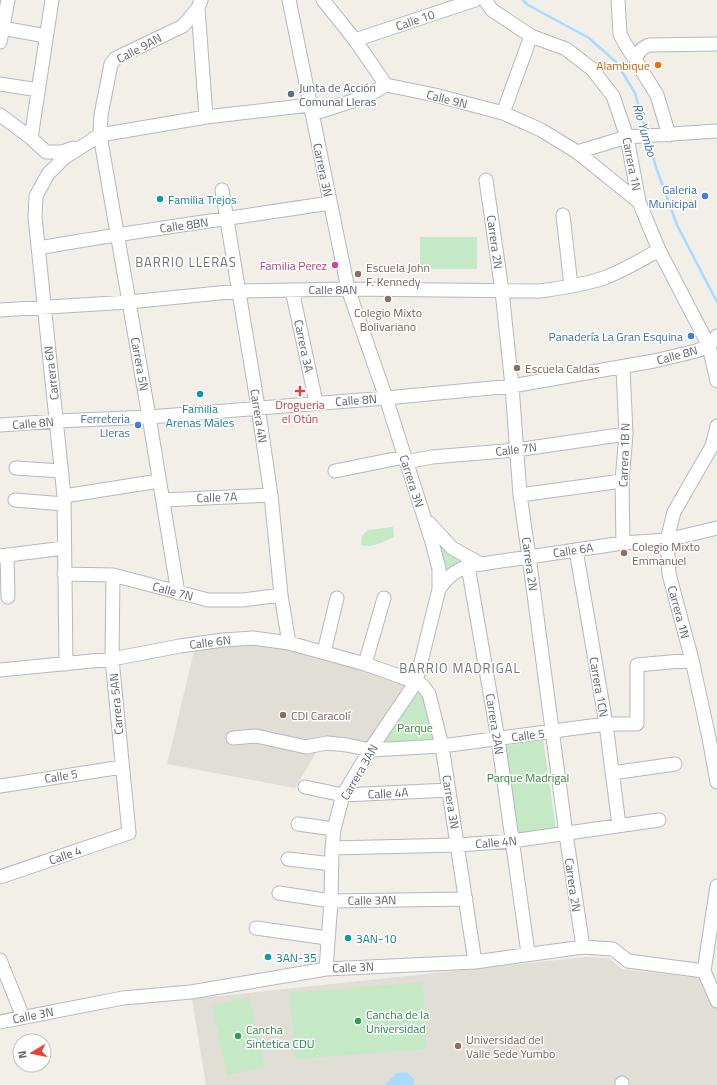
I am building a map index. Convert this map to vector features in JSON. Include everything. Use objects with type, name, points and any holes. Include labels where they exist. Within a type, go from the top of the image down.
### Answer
[{"type":"street","points":[[0,42],[2,23],[8,0]]},
{"type":"street","points":[[35,141],[38,90],[52,0]]},
{"type":"street","name":"Carrera 3N","points":[[289,0],[348,289],[386,398],[432,542],[439,569],[439,589],[416,682],[423,686],[429,694],[442,746],[475,962]]},
{"type":"street","points":[[0,115],[35,141],[46,152],[62,152],[100,135],[206,116],[311,109],[365,97],[386,85],[355,40],[323,0]]},
{"type":"street","name":"Calle 10","points":[[355,40],[475,0]]},
{"type":"street","name":"Carrera 1N","points":[[484,0],[492,10],[531,36],[566,49],[592,69],[613,96],[631,137],[639,202],[659,250],[713,341],[717,380]]},
{"type":"street","points":[[618,0],[620,34],[656,95],[665,135]]},
{"type":"street","points":[[199,4],[206,116]]},
{"type":"street","name":"Calle 9AN","points":[[100,135],[101,115],[111,64],[116,58],[182,26],[199,4]]},
{"type":"street","points":[[2,23],[46,36]]},
{"type":"street","points":[[504,113],[531,36]]},
{"type":"street","points":[[635,61],[637,54],[645,46],[649,45],[717,44]]},
{"type":"street","points":[[0,84],[38,90]]},
{"type":"street","name":"Calle 9N","points":[[386,85],[435,95],[504,113],[541,130],[577,152],[639,202]]},
{"type":"street","points":[[577,152],[631,137],[717,132]]},
{"type":"street","name":"Carrera 5N","points":[[100,135],[150,416],[178,593]]},
{"type":"street","name":"Carrera 6N","points":[[66,664],[64,500],[35,217],[36,196],[48,174],[64,158],[100,135]]},
{"type":"street","name":"Carrera 2N","points":[[486,180],[502,291],[512,386],[520,495],[566,834],[583,947]]},
{"type":"street","name":"Carrera 4N","points":[[222,190],[258,407],[271,495],[289,643]]},
{"type":"street","name":"Calle 8BN","points":[[38,248],[117,234],[228,219],[330,202]]},
{"type":"street","points":[[563,215],[571,286]]},
{"type":"street","name":"Calle 8AN","points":[[0,310],[129,302],[239,291],[348,289],[540,291],[571,286],[603,278],[618,272],[659,250]]},
{"type":"street","name":"Carrera 3A","points":[[292,290],[316,402]]},
{"type":"street","name":"Calle 8N","points":[[0,425],[57,420],[150,416],[316,402],[386,398],[512,386],[623,368],[696,351],[713,341]]},
{"type":"street","name":"Carrera 1B N","points":[[623,368],[626,434],[622,481],[623,543]]},
{"type":"street","name":"Carrera 1N","points":[[717,426],[712,446],[674,512],[667,540],[669,574],[692,660],[717,782]]},
{"type":"street","name":"Calle 7N","points":[[335,471],[405,459],[516,450],[626,434]]},
{"type":"street","points":[[16,468],[61,470]]},
{"type":"street","points":[[15,500],[64,500],[159,480]]},
{"type":"street","points":[[520,495],[622,481]]},
{"type":"street","name":"Calle 7A","points":[[163,500],[271,495]]},
{"type":"street","points":[[424,517],[452,548],[474,565]]},
{"type":"street","points":[[667,540],[717,528]]},
{"type":"street","name":"Calle 6A","points":[[439,589],[446,578],[457,570],[474,565],[623,543],[667,540]]},
{"type":"street","points":[[8,597],[3,555],[64,548]]},
{"type":"street","name":"Carrera 1CN","points":[[576,550],[606,724],[619,825]]},
{"type":"street","name":"Carrera 2AN","points":[[474,565],[528,953]]},
{"type":"street","name":"Calle 7N","points":[[64,574],[113,575],[208,600],[243,600],[282,595]]},
{"type":"street","name":"Carrera 5AN","points":[[113,575],[112,659],[129,833]]},
{"type":"street","points":[[324,652],[337,598]]},
{"type":"street","points":[[365,664],[384,598]]},
{"type":"street","name":"Calle 6N","points":[[0,670],[112,659],[180,646],[223,640],[253,638],[289,643],[324,652],[365,664],[416,682]]},
{"type":"street","name":"Calle 5","points":[[233,738],[256,736],[306,747],[327,743],[347,745],[370,750],[442,746],[606,724],[637,724],[637,665],[692,660]]},
{"type":"street","name":"Carrera 3AN","points":[[326,969],[327,938],[331,900],[332,848],[334,830],[343,796],[370,750],[416,682]]},
{"type":"street","points":[[612,773],[675,764]]},
{"type":"street","name":"Calle 5","points":[[0,786],[122,767]]},
{"type":"street","name":"Calle 4A","points":[[305,787],[343,796],[448,790]]},
{"type":"street","name":"Calle 4N","points":[[332,848],[458,845],[512,841],[659,820]]},
{"type":"street","points":[[298,824],[334,830]]},
{"type":"street","name":"Calle 4","points":[[0,877],[129,833]]},
{"type":"street","points":[[288,859],[332,864]]},
{"type":"street","points":[[716,999],[704,971],[717,886]]},
{"type":"street","name":"Calle 3AN","points":[[279,893],[331,900],[466,899]]},
{"type":"street","points":[[256,928],[327,938]]},
{"type":"street","name":"Calle 3N","points":[[0,1022],[123,998],[192,992],[326,969],[475,962],[528,953],[583,947],[612,949],[628,961],[704,971]]},
{"type":"street","points":[[0,960],[22,1018]]},
{"type":"shaded area","name":"CDI Caracolí","points":[[252,641],[287,647],[408,684],[363,750],[320,746],[295,788],[167,764],[195,647]]},
{"type":"shaded area","name":"Universidad del Valle Sede Yumbo","points":[[585,957],[609,958],[622,969],[700,978],[717,1008],[717,1085],[206,1085],[192,999]]},
{"type":"green space","points":[[420,237],[477,237],[477,269],[420,269]]},
{"type":"green space","points":[[393,527],[394,537],[374,545],[361,545],[362,536],[368,530]]},
{"type":"green space","points":[[437,540],[461,563],[452,566],[445,572]]},
{"type":"green space","name":"Parque","points":[[419,690],[431,714],[433,744],[379,746]]},
{"type":"green space","name":"Parque Madrigal","points":[[543,740],[556,829],[516,835],[503,746]]},
{"type":"green space","name":"Cancha de la Universidad","points":[[423,982],[426,1049],[295,1059],[290,993]]},
{"type":"green space","name":"Cancha Sintetica CDU","points":[[249,997],[265,1067],[227,1075],[212,1006]]},
{"type":"water","points":[[407,1072],[414,1079],[414,1085],[384,1085],[397,1073]]},
{"type":"waterway","name":"Río Yumbo","points":[[523,0],[528,5],[589,38],[616,62],[635,93],[646,132]]},
{"type":"waterway","name":"Río Yumbo","points":[[648,139],[656,167],[677,225],[717,302]]},
{"type":"place","name":"Alambique","points":[[658,65]]},
{"type":"place","name":"Junta de Acción Comunal Lleras","points":[[291,94]]},
{"type":"place","name":"Galeria Municipal","points":[[705,196]]},
{"type":"place","name":"Familia Trejos","points":[[160,199]]},
{"type":"place","name":"Familia Perez","points":[[335,265]]},
{"type":"place","name":"Escuela John F. Kennedy","points":[[358,274]]},
{"type":"place","name":"Colegio Mixto Bolivariano","points":[[388,299]]},
{"type":"place","name":"Panadería La Gran Esquina","points":[[691,336]]},
{"type":"place","name":"Escuela Caldas","points":[[517,368]]},
{"type":"place","name":"Drogueria el Otún","points":[[300,391]]},
{"type":"place","name":"Familia Arenas Males","points":[[200,394]]},
{"type":"place","name":"Ferreteria Lleras","points":[[138,425]]},
{"type":"place","name":"Colegio Mixto Emmanuel","points":[[624,553]]},
{"type":"place","name":"CDI Caracolí","points":[[283,715]]},
{"type":"place","name":"3AN-10","points":[[348,938]]},
{"type":"place","name":"3AN-35","points":[[268,957]]},
{"type":"place","name":"Cancha de la Universidad","points":[[358,1021]]},
{"type":"place","name":"Cancha Sintetica CDU","points":[[238,1036]]},
{"type":"place","name":"Universidad del Valle Sede Yumbo","points":[[458,1046]]},
{"type":"district","name":"BARRIO LLERAS","points":[[186,262]]},
{"type":"district","name":"BARRIO MADRIGAL","points":[[460,668]]}]
